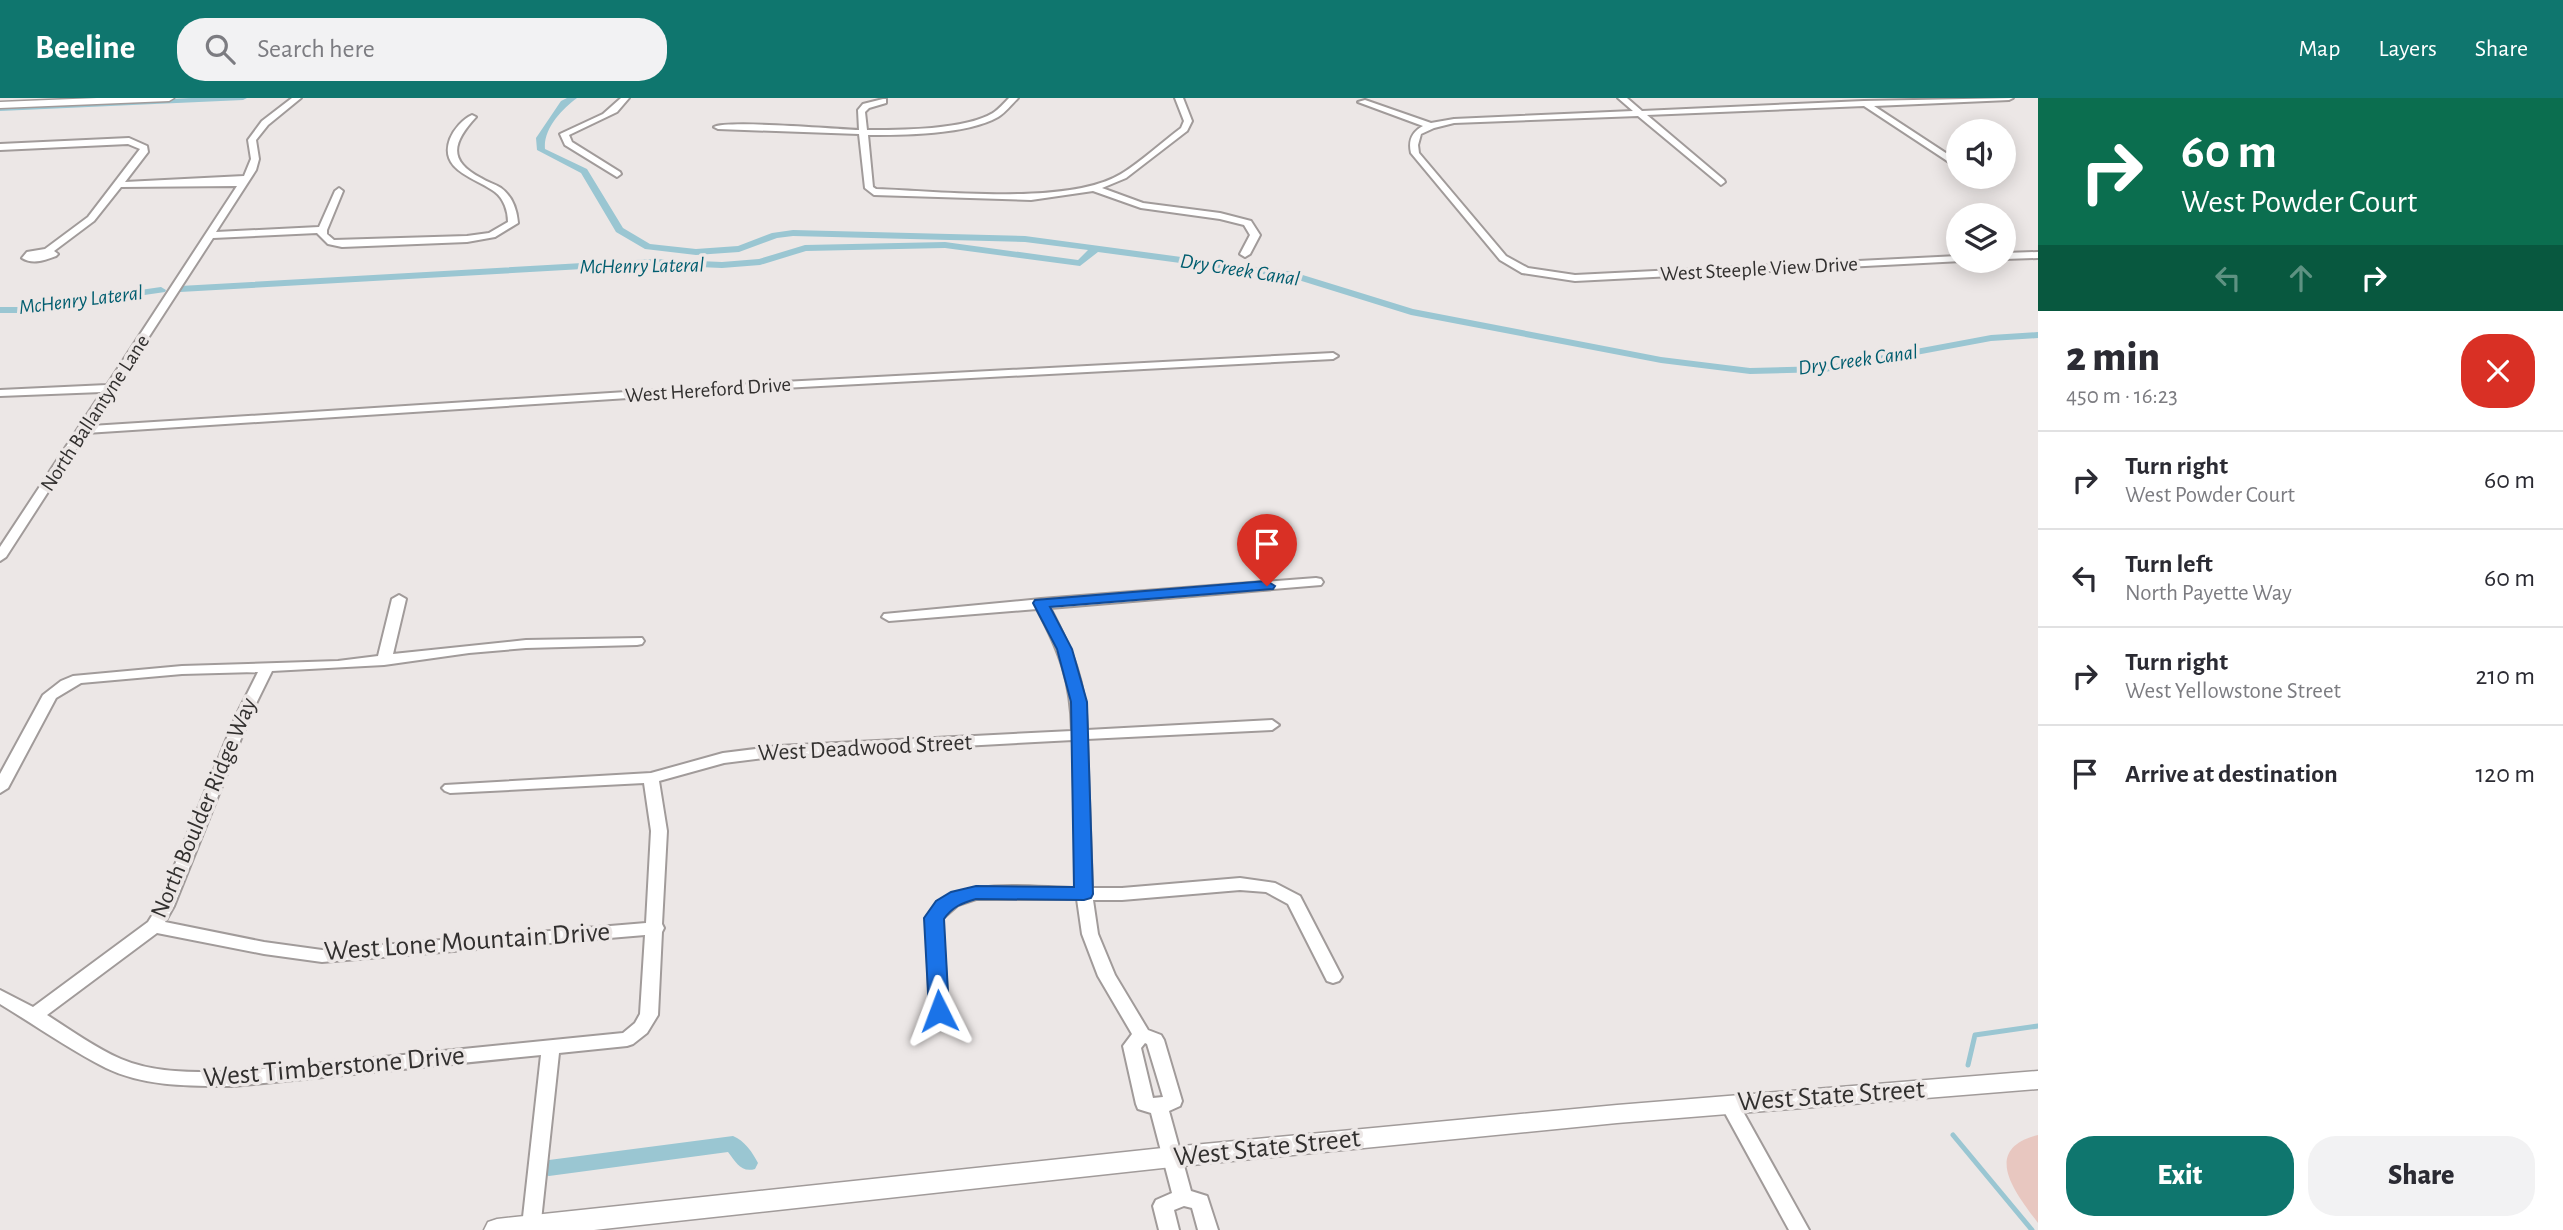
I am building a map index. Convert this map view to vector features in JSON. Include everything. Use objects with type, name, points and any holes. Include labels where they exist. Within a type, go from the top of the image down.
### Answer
[{"type":"main road","points":[[0,106],[169,98]]},
{"type":"main road","name":"West State Street","points":[[497,1230],[1172,1157],[1729,1104],[2038,1080]]},
{"type":"street","name":"North Ballantyne Lane","points":[[0,557],[245,180],[255,159],[252,140],[265,123],[297,98]]},
{"type":"street","points":[[617,174],[568,143],[564,134],[608,114],[621,106],[625,98]]},
{"type":"street","points":[[718,127],[934,131],[971,125],[1003,113],[1014,98]]},
{"type":"street","points":[[883,101],[866,106],[861,112],[869,188],[874,192],[1018,198],[1094,188],[1123,176],[1184,129],[1188,121],[1187,112],[1179,98]]},
{"type":"street","points":[[1622,98],[1721,181]]},
{"type":"street","points":[[1857,98],[1946,157]]},
{"type":"street","points":[[1362,102],[1431,126],[1471,120],[2008,98]]},
{"type":"street","points":[[339,191],[321,235],[331,242],[359,245],[467,239],[492,235],[506,229],[513,223],[514,217],[502,194],[470,176],[453,158],[451,148],[455,136],[472,117]]},
{"type":"street","name":"West Steeple View Drive","points":[[1431,126],[1414,136],[1411,143],[1415,153],[1494,247],[1512,265],[1534,273],[1560,278],[1946,260]]},
{"type":"street","points":[[0,147],[115,141],[139,144],[145,152],[91,219],[48,251]]},
{"type":"street","points":[[117,185],[245,180]]},
{"type":"street","points":[[1094,188],[1141,205],[1220,215],[1248,223],[1255,235],[1245,254]]},
{"type":"street","points":[[210,235],[322,230]]},
{"type":"street","points":[[2016,256],[2038,255]]},
{"type":"street","name":"West Hereford Drive","points":[[84,430],[783,385],[1332,356]]},
{"type":"street","points":[[0,393],[109,392]]},
{"type":"street","points":[[0,401],[109,392]]},
{"type":"street","points":[[889,617],[1316,582]]},
{"type":"street","points":[[384,661],[399,599]]},
{"type":"street","points":[[1041,603],[1065,649],[1079,702],[1084,894],[1094,948],[1107,976],[1142,1035],[1154,1040],[1173,1101],[1159,1107],[1145,1104],[1132,1045],[1142,1035]]},
{"type":"street","points":[[0,788],[50,695],[66,684],[92,677],[182,670],[266,669],[384,661],[469,649],[637,641]]},
{"type":"street","name":"North Boulder Ridge Way","points":[[33,1016],[154,926],[166,906],[243,716],[266,669]]},
{"type":"street","name":"West Deadwood Street","points":[[450,788],[652,778],[723,758],[779,751],[1272,725]]},
{"type":"street","points":[[652,778],[659,831],[656,928]]},
{"type":"street","points":[[939,1011],[934,918],[943,906],[958,897],[976,893],[1179,891],[1240,884],[1269,887],[1294,900],[1333,977]]},
{"type":"street","name":"West Lone Mountain Drive","points":[[154,926],[264,948],[323,956],[656,928]]},
{"type":"street","name":"West Timberstone Drive","points":[[0,996],[114,1064],[143,1073],[182,1079],[233,1079],[551,1047],[627,1039],[641,1028],[649,1016],[656,928]]},
{"type":"street","points":[[532,1226],[551,1047]]},
{"type":"street","points":[[1729,1104],[1799,1230]]},
{"type":"street","points":[[1159,1107],[1182,1197]]},
{"type":"street","points":[[1168,1230],[1163,1206],[1182,1197],[1200,1202],[1208,1230]]},
{"type":"shaded area","points":[[2038,1135],[2038,1223],[2013,1186],[2007,1162],[2010,1151],[2020,1142]]},
{"type":"waterway","name":"Dry Creek Canal","points":[[0,109],[243,98]]},
{"type":"waterway","name":"Dry Creek Canal","points":[[573,98],[564,103],[540,138],[541,150],[584,171],[619,230],[648,247],[696,252],[739,249],[775,235],[793,233],[1025,239],[1293,275],[1411,312],[1661,360],[1750,371],[1825,369],[1991,338],[2038,335]]},
{"type":"waterway","name":"McHenry Lateral","points":[[180,289],[653,262],[722,265],[760,262],[805,248],[945,245],[1080,263],[1095,249]]},
{"type":"waterway","name":"McHenry Lateral","points":[[0,310],[21,310],[161,290]]},
{"type":"waterway","points":[[1968,1065],[1975,1035],[2038,1026]]},
{"type":"waterway","points":[[1953,1135],[2032,1230]]},
{"type":"waterway","points":[[549,1168],[733,1144],[748,1163]]},
{"type":"route","points":[[939,1011],[934,918],[943,906],[958,897],[976,893],[1084,894],[1079,702],[1065,649],[1041,603],[1267,586]]}]
